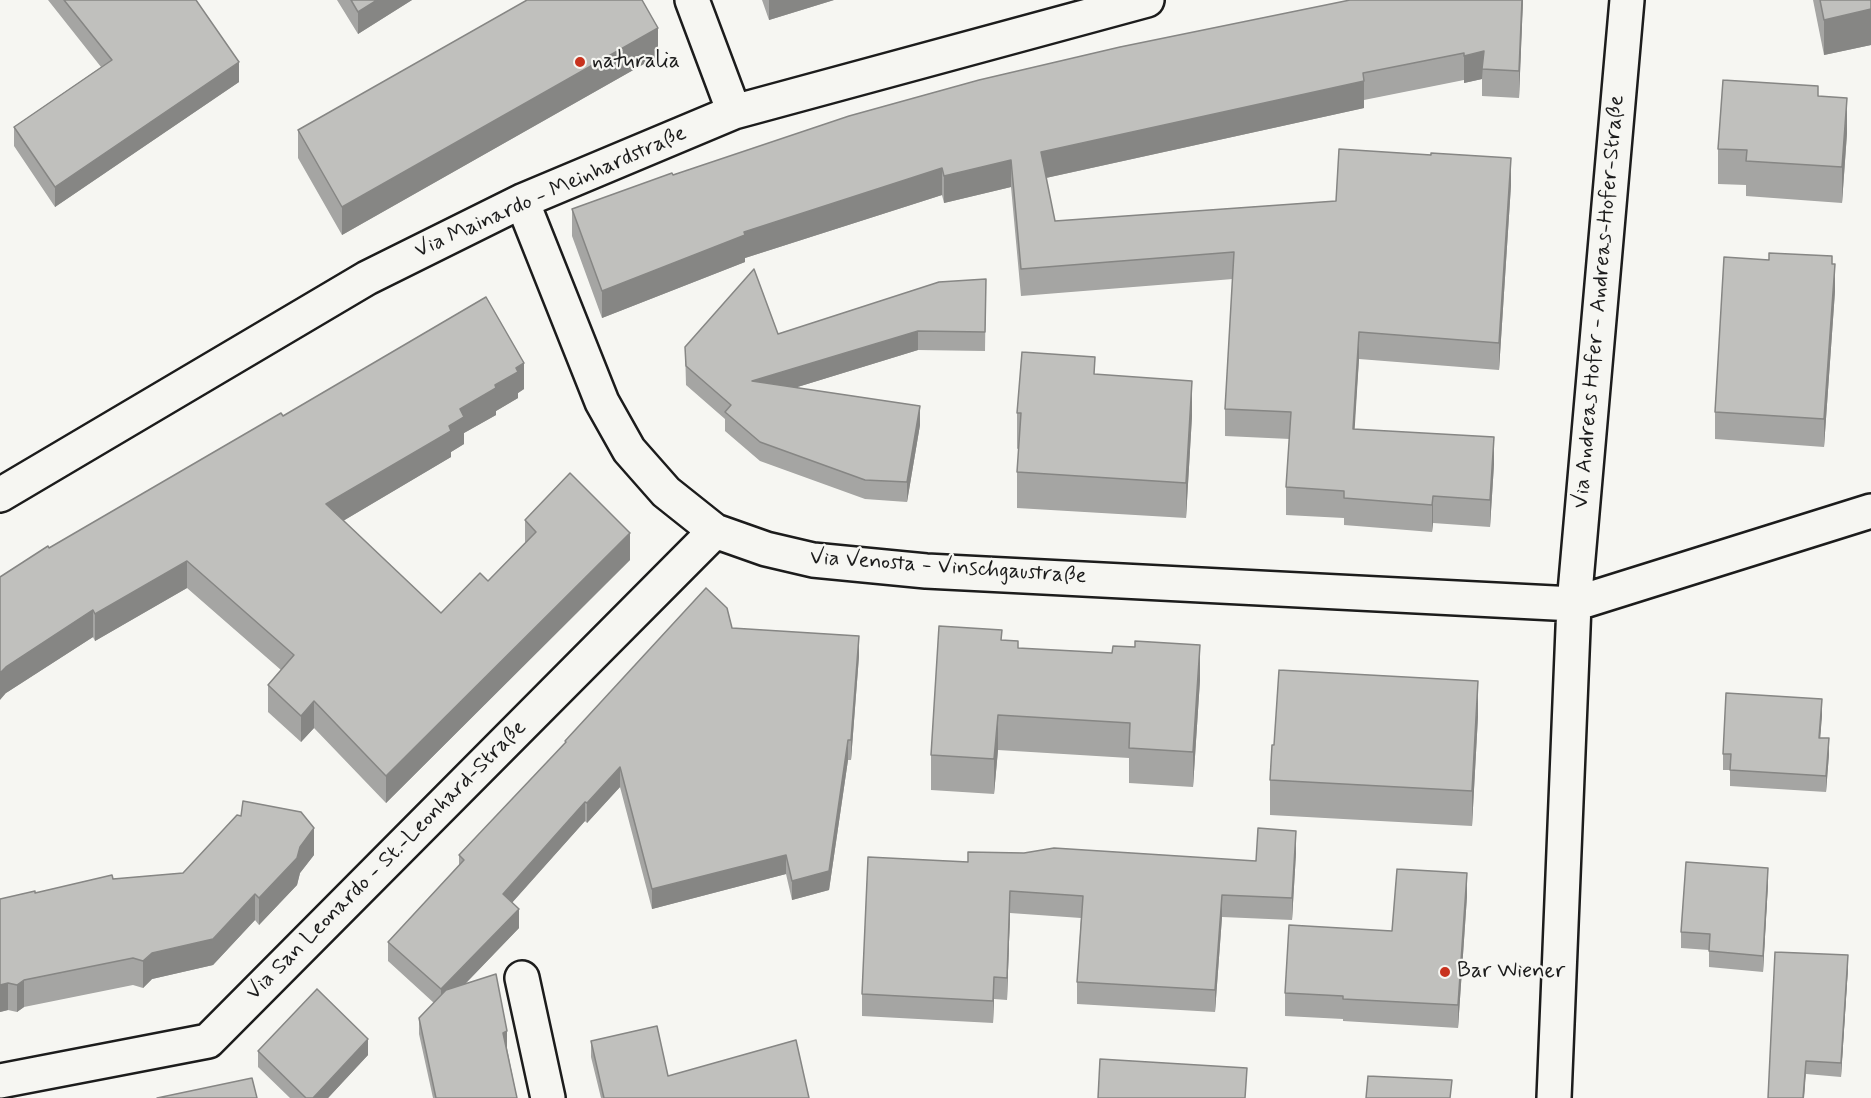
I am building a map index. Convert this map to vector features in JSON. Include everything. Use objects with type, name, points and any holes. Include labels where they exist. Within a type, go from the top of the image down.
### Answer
[{"type":"street","points":[[692,0],[734,112]]},
{"type":"street","name":"Via Mainardo - Meinhardstraße","points":[[0,495],[368,278],[522,201],[734,112],[1147,0]]},
{"type":"street","name":"Via Andreas Hofer - Andreas-Hofer-Straße","points":[[1554,1098],[1574,604],[1627,0]]},
{"type":"street","name":"Via Venosta - Vinschgaustraße","points":[[522,201],[602,402],[629,450],[666,492],[715,531],[766,549],[803,558],[862,566],[1574,604]]},
{"type":"street","points":[[1574,604],[1871,511]]},
{"type":"street","name":"Via San Leonardo - St.-Leonhard-Straße","points":[[0,1081],[208,1041],[715,531]]},
{"type":"street","points":[[522,978],[548,1098]]},
{"type":"building","points":[[64,0],[196,0],[239,62],[55,187],[14,127],[112,60]]},
{"type":"building","points":[[351,0],[377,0],[358,12]]},
{"type":"building","points":[[527,0],[642,0],[658,28],[342,207],[298,130]]},
{"type":"building","points":[[1350,0],[1522,0],[1519,71],[1482,69],[1484,51],[1464,56],[1464,53],[1363,73],[1364,81],[1041,152],[1055,221],[1336,201],[1339,149],[1511,158],[1499,343],[1359,332],[1353,429],[1494,437],[1490,500],[1433,496],[1432,505],[1344,498],[1344,491],[1286,487],[1291,412],[1225,409],[1234,252],[1021,269],[1011,160],[944,176],[942,168],[744,232],[745,235],[602,291],[572,209],[672,173],[673,175],[849,116],[979,80],[1120,47]]},
{"type":"building","points":[[1820,0],[1871,0],[1871,9],[1824,20]]},
{"type":"building","points":[[1723,80],[1818,86],[1818,96],[1847,98],[1842,167],[1746,161],[1747,150],[1718,149]]},
{"type":"building","points":[[1769,253],[1832,256],[1832,264],[1835,264],[1824,419],[1715,412],[1724,257],[1769,260]]},
{"type":"building","points":[[754,269],[778,334],[939,282],[986,279],[985,332],[918,331],[752,381],[920,406],[907,482],[865,480],[760,442],[725,412],[731,405],[686,366],[685,347]]},
{"type":"building","points":[[486,297],[524,363],[516,368],[518,372],[460,409],[464,417],[449,426],[451,431],[326,504],[441,613],[480,573],[488,581],[536,532],[525,520],[570,473],[630,533],[386,776],[314,701],[301,716],[268,685],[294,655],[187,561],[95,614],[93,610],[0,673],[0,577],[48,546],[49,548],[281,413],[283,416]]},
{"type":"building","points":[[1022,352],[1095,357],[1094,374],[1192,381],[1186,483],[1017,472],[1021,413],[1017,413]]},
{"type":"building","points":[[706,588],[727,608],[732,628],[859,636],[851,740],[848,740],[829,871],[792,881],[786,855],[652,889],[620,767],[587,803],[585,802],[503,894],[519,909],[441,989],[388,942],[464,860],[459,855],[566,742]]},
{"type":"building","points":[[939,626],[1002,630],[1001,640],[1018,641],[1018,648],[1112,653],[1113,646],[1135,647],[1135,641],[1200,645],[1193,752],[1129,748],[1130,723],[998,715],[994,759],[931,755]]},
{"type":"building","points":[[1279,670],[1478,681],[1472,791],[1270,780]]},
{"type":"building","points":[[1726,693],[1822,699],[1819,738],[1829,738],[1826,776],[1730,770],[1731,754],[1723,754]]},
{"type":"building","points":[[243,801],[301,812],[314,828],[300,847],[297,858],[259,898],[255,894],[213,939],[152,953],[143,961],[133,958],[24,980],[17,985],[8,983],[0,985],[0,899],[112,875],[113,879],[183,873],[237,815],[241,816]]},
{"type":"building","points":[[1258,828],[1296,831],[1292,898],[1222,895],[1215,990],[1077,982],[1083,896],[1010,891],[1007,978],[994,977],[993,1001],[862,994],[868,857],[968,862],[968,852],[1024,853],[1054,848],[1256,861]]},
{"type":"building","points":[[1686,862],[1768,868],[1763,956],[1709,951],[1710,934],[1681,932]]},
{"type":"building","points":[[1397,869],[1467,873],[1458,1005],[1343,999],[1343,996],[1285,993],[1289,925],[1392,931]]},
{"type":"building","points":[[1775,952],[1848,955],[1841,1063],[1806,1061],[1803,1098],[1768,1098]]},
{"type":"building","points":[[496,974],[507,1031],[503,1033],[517,1098],[436,1098],[419,1018],[446,990]]},
{"type":"building","points":[[317,989],[368,1039],[313,1098],[306,1098],[258,1051]]},
{"type":"building","points":[[657,1026],[668,1076],[796,1040],[809,1098],[604,1098],[591,1041]]},
{"type":"building","points":[[1100,1059],[1247,1068],[1245,1098],[1098,1098]]},
{"type":"building","points":[[1368,1076],[1452,1080],[1450,1098],[1366,1098]]},
{"type":"building","points":[[252,1078],[257,1098],[157,1098]]},
{"type":"place","name":"naturalia","points":[[580,62]]},
{"type":"place","name":"Bar Wiener","points":[[1445,972]]}]
